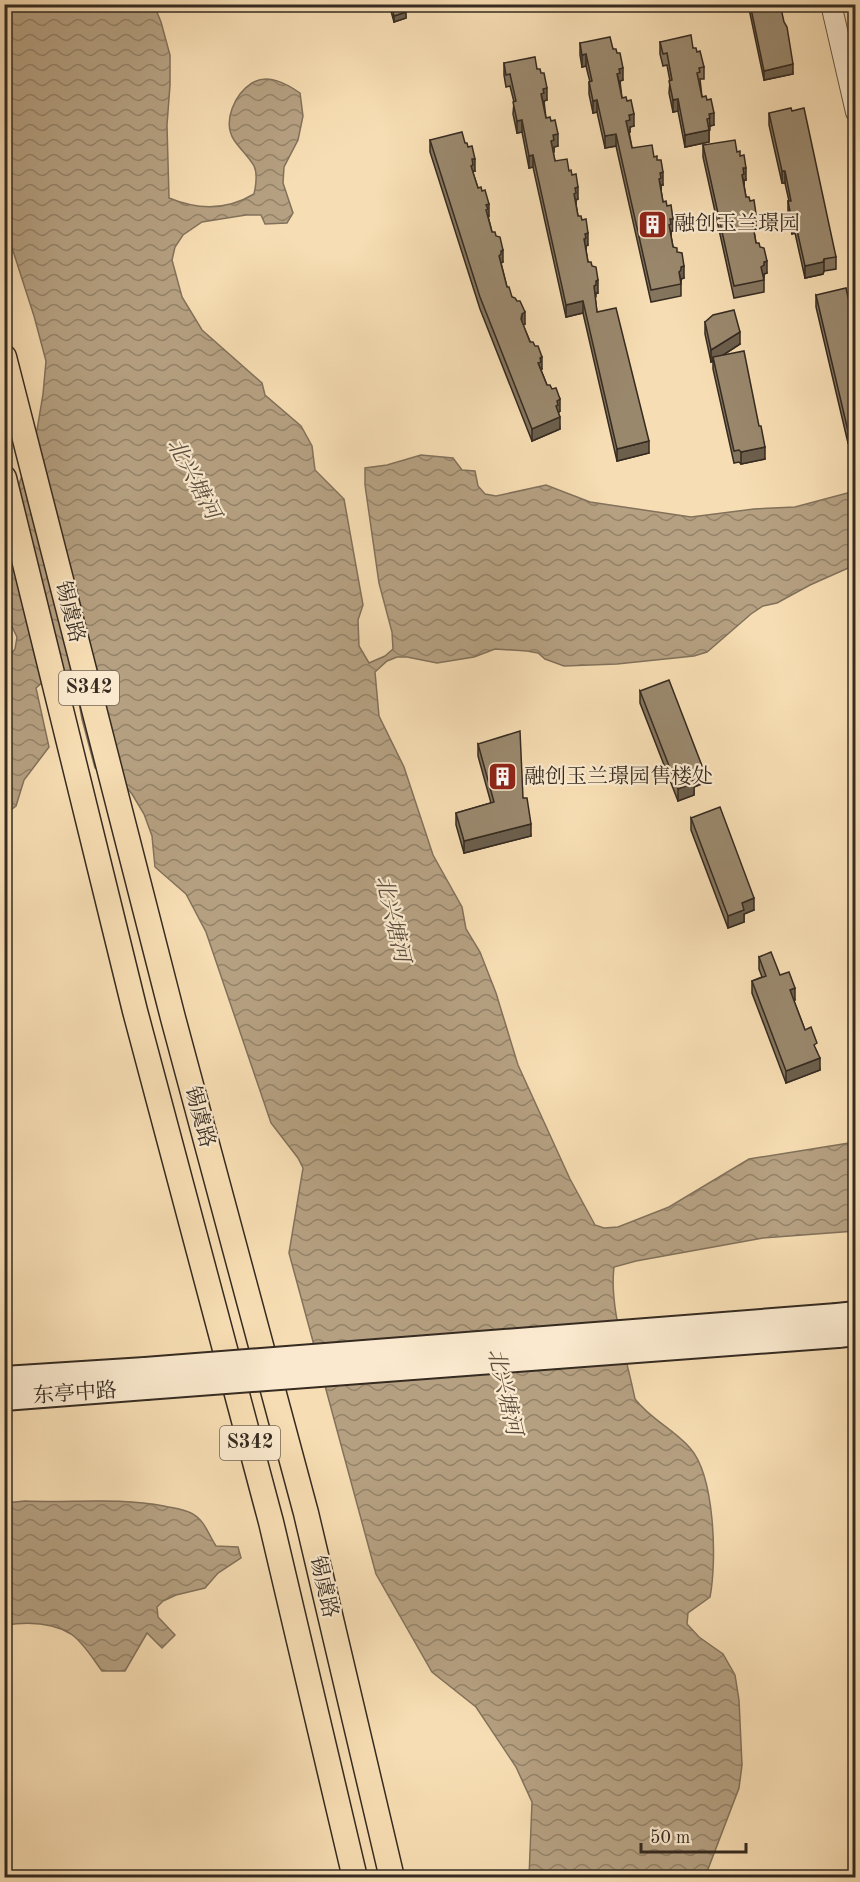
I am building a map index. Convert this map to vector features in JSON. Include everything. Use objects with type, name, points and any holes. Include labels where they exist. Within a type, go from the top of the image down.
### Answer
[{"type":"main road","name":"锡虞路","points":[[4,357],[173,1018],[306,1513],[392,1878]]},
{"type":"main road","name":"锡虞路","points":[[4,478],[135,1011],[271,1522],[356,1878]]},
{"type":"main road","points":[[4,500],[25,560]]},
{"type":"main road","points":[[146,1379],[846,1324]]},
{"type":"main road","name":"东亭中路","points":[[4,1378],[146,1379]]},
{"type":"main road","name":"东亭中路","points":[[4,1399],[146,1379]]},
{"type":"street","points":[[831,4],[855,112]]},
{"type":"water","name":"北兴塘河","points":[[5,4],[154,5],[170,55],[167,125],[169,198],[180,202],[201,206],[222,206],[254,194],[256,180],[254,166],[231,133],[229,125],[232,108],[240,94],[258,80],[271,79],[300,93],[303,116],[298,140],[284,167],[283,183],[293,213],[287,223],[265,224],[261,215],[202,222],[183,235],[175,247],[172,260],[182,297],[202,330],[262,383],[265,395],[301,426],[312,446],[315,470],[344,499],[363,605],[358,620],[359,646],[369,663],[385,656],[393,649],[392,632],[379,583],[365,485],[365,468],[387,465],[421,455],[453,458],[462,470],[475,471],[478,486],[485,494],[496,496],[546,485],[590,502],[691,517],[754,509],[795,507],[855,491],[855,565],[777,603],[763,606],[707,652],[694,656],[617,664],[564,666],[545,659],[538,653],[495,649],[474,657],[437,663],[397,657],[387,661],[375,672],[379,716],[404,767],[433,855],[462,907],[466,929],[480,952],[496,993],[518,1065],[570,1179],[595,1225],[604,1228],[618,1227],[669,1207],[749,1159],[849,1143],[855,1138],[855,1231],[763,1238],[614,1267],[616,1316],[635,1399],[648,1413],[690,1448],[705,1478],[709,1498],[713,1541],[710,1597],[688,1613],[687,1624],[699,1637],[723,1654],[735,1675],[739,1700],[742,1765],[739,1788],[705,1877],[529,1877],[532,1802],[516,1767],[476,1707],[432,1672],[376,1574],[289,1253],[303,1168],[271,1123],[206,932],[186,894],[155,867],[152,836],[144,814],[132,794],[119,778],[95,768],[76,686],[66,678],[44,681],[36,688],[49,747],[24,780],[16,806],[8,812],[5,811],[5,662],[15,649],[17,637],[5,612],[4,521],[11,509],[37,430],[46,361],[5,226]]},
{"type":"water","points":[[25,1501],[130,1502],[182,1510],[200,1519],[216,1546],[238,1547],[241,1558],[218,1573],[205,1588],[176,1595],[163,1601],[157,1607],[158,1617],[175,1635],[162,1648],[147,1633],[125,1671],[102,1671],[80,1641],[64,1630],[39,1624],[5,1625],[5,1503]]},
{"type":"building","points":[[391,4],[404,4],[406,12],[394,16]]},
{"type":"building","points":[[750,4],[780,4],[787,27],[793,64],[764,71]]},
{"type":"building","points":[[691,35],[693,48],[696,48],[697,52],[700,51],[704,67],[699,68],[700,72],[697,73],[702,97],[706,96],[707,100],[711,99],[714,113],[709,114],[710,118],[707,119],[709,130],[685,135],[678,99],[673,100],[667,53],[663,54],[660,42]]},
{"type":"building","points":[[610,37],[613,49],[620,53],[623,68],[619,69],[620,73],[617,74],[622,98],[626,97],[627,101],[631,100],[634,114],[629,115],[630,120],[626,121],[632,148],[652,145],[654,157],[657,156],[657,160],[661,160],[663,172],[660,173],[661,178],[659,179],[663,202],[666,201],[667,206],[671,205],[673,219],[670,219],[671,224],[669,225],[673,247],[677,248],[677,252],[682,253],[684,266],[679,272],[681,284],[651,290],[616,134],[605,136],[597,100],[593,101],[589,82],[592,81],[586,54],[582,55],[580,43]]},
{"type":"building","points":[[535,57],[537,69],[544,73],[547,88],[543,89],[544,93],[541,94],[546,118],[550,117],[551,121],[555,120],[558,134],[553,135],[554,140],[551,141],[555,161],[567,159],[569,171],[571,170],[572,175],[576,174],[578,187],[575,188],[576,193],[574,194],[578,216],[581,216],[582,220],[586,219],[588,233],[585,234],[584,239],[588,262],[596,267],[598,280],[594,286],[597,312],[616,308],[649,441],[617,449],[583,301],[566,305],[533,155],[529,156],[522,120],[517,121],[513,102],[516,101],[510,74],[506,75],[504,63]]},
{"type":"building","points":[[791,108],[792,111],[804,108],[836,257],[805,266],[795,221],[792,222],[788,201],[791,201],[785,171],[782,171],[769,113]]},
{"type":"building","points":[[462,132],[465,143],[468,147],[472,146],[475,159],[472,159],[473,165],[471,166],[478,188],[485,190],[489,204],[486,205],[488,209],[486,210],[492,232],[500,237],[503,250],[499,256],[507,287],[512,297],[520,301],[525,312],[521,319],[530,342],[538,346],[542,357],[541,362],[538,363],[547,385],[550,385],[552,389],[556,388],[560,399],[556,406],[560,417],[532,429],[480,297],[430,140]]},
{"type":"building","points":[[735,140],[737,152],[740,151],[740,156],[744,155],[746,168],[743,168],[744,174],[742,175],[746,197],[749,197],[750,201],[754,200],[756,214],[753,215],[752,220],[756,243],[764,248],[767,261],[761,267],[764,280],[734,286],[703,145]]},
{"type":"building","points":[[846,288],[855,329],[855,429],[848,431],[816,295]]},
{"type":"building","points":[[734,310],[740,332],[711,350],[705,322],[713,315]]},
{"type":"building","points":[[744,351],[765,447],[741,452],[734,451],[713,357]]},
{"type":"building","points":[[669,680],[704,771],[691,776],[694,783],[678,789],[640,691]]},
{"type":"building","name":"融创玉兰璟园售楼处","points":[[520,731],[523,798],[527,798],[531,824],[464,841],[456,813],[494,802],[478,744]]},
{"type":"building","points":[[720,807],[754,898],[742,903],[744,910],[728,916],[691,818]]},
{"type":"building","points":[[771,952],[780,975],[789,972],[795,988],[790,990],[805,1030],[811,1027],[817,1043],[814,1045],[820,1058],[786,1071],[752,981],[766,976],[759,957]]},
{"type":"place","name":"融创玉兰璟园","points":[[653,224]]},
{"type":"place","name":"融创玉兰璟园售楼处","points":[[503,777]]}]
